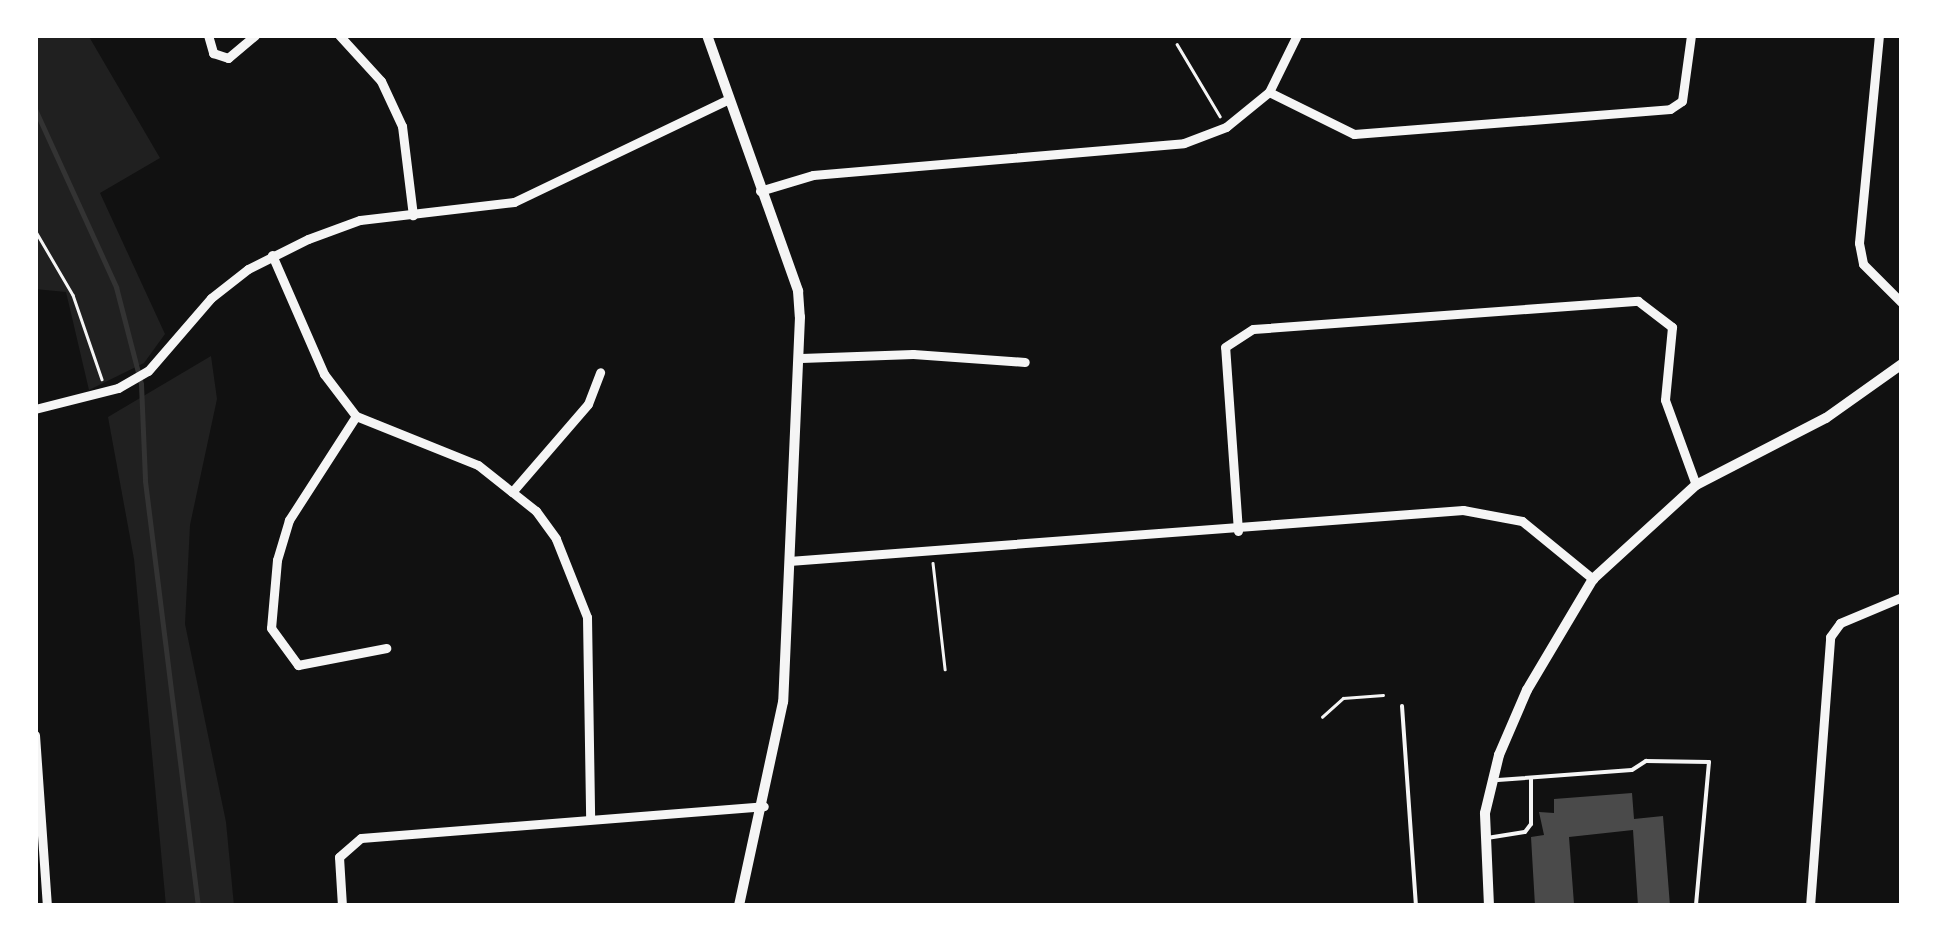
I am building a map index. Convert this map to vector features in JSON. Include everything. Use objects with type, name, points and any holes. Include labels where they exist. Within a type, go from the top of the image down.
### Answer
[{"type":"street","points":[[208,35],[213,54],[228,58],[254,35]]},
{"type":"street","points":[[339,35],[381,80],[402,126],[413,216]]},
{"type":"street","points":[[707,35],[725,101],[798,292],[801,358],[783,702],[764,806],[739,906]]},
{"type":"street","points":[[759,191],[813,175],[1184,144],[1226,127],[1269,92],[1297,35]]},
{"type":"street","points":[[1269,92],[1354,134],[1670,109],[1682,100],[1691,35]]},
{"type":"street","points":[[1878,35],[1859,243],[1863,264],[1902,303]]},
{"type":"street","points":[[35,409],[106,392],[148,371],[211,298],[272,255],[360,220],[514,202],[725,101]]},
{"type":"street","points":[[272,255],[324,374],[356,416],[478,465],[512,492],[556,539],[587,617],[590,820]]},
{"type":"street","points":[[1238,531],[1226,346],[1253,328],[1638,300],[1672,327],[1665,400],[1696,485]]},
{"type":"street","points":[[801,358],[913,354],[1025,362]]},
{"type":"street","points":[[1489,906],[1486,838],[1493,781],[1527,690],[1593,579],[1696,485],[1826,418],[1902,364]]},
{"type":"street","points":[[512,492],[588,404],[600,372]]},
{"type":"street","points":[[356,416],[289,520],[277,560],[271,628],[298,665],[386,648]]},
{"type":"street","points":[[789,561],[1499,513],[1522,521],[1593,579]]},
{"type":"street","points":[[1810,906],[1830,636],[1840,623],[1902,597]]},
{"type":"street","points":[[35,735],[47,906]]},
{"type":"street","points":[[342,906],[339,857],[354,839],[764,806]]},
{"type":"lane","points":[[1402,706],[1416,906]]},
{"type":"lane","points":[[1493,781],[1632,770],[1646,761],[1709,762],[1696,906]]},
{"type":"lane","points":[[1486,838],[1525,832],[1531,824],[1531,778]]},
{"type":"path","points":[[1177,44],[1226,127]]},
{"type":"path","points":[[35,230],[73,295],[106,392]]},
{"type":"path","points":[[932,552],[945,669]]},
{"type":"path","points":[[1322,717],[1344,698],[1383,695]]},
{"type":"shaded area","points":[[35,35],[88,35],[160,158],[100,193],[165,334],[144,363],[89,390],[66,292],[35,289]]},
{"type":"shaded area","points":[[211,356],[217,399],[190,525],[185,624],[226,822],[234,906],[166,906],[134,559],[108,417]]},
{"type":"building","points":[[1632,793],[1634,819],[1663,816],[1670,906],[1638,906],[1633,830],[1569,837],[1574,904],[1535,906],[1531,837],[1544,835],[1539,812],[1554,813],[1554,799]]},
{"type":"waterway","points":[[35,109],[116,287],[141,384],[145,481],[198,906]]}]
